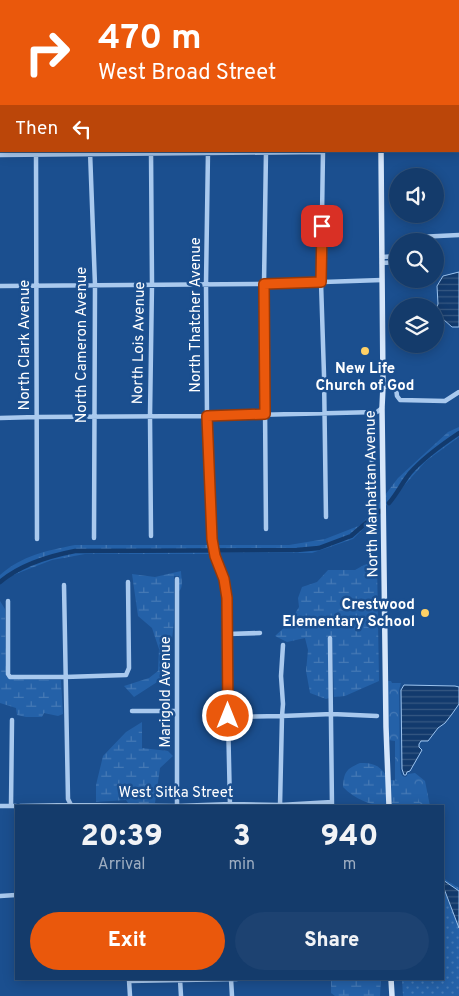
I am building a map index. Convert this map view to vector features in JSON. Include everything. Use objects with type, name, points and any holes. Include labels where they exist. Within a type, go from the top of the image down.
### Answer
[{"type":"street","name":"North Lois Avenue","points":[[151,152],[151,536]]},
{"type":"street","name":"North Thatcher Avenue","points":[[208,152],[207,416],[211,534],[215,556],[224,579],[227,598],[230,805]]},
{"type":"street","points":[[266,152],[264,284],[266,530]]},
{"type":"street","points":[[0,155],[36,153],[323,152],[321,282],[326,517]]},
{"type":"street","name":"North Manhattan Avenue","points":[[382,152],[382,457],[386,727],[390,805]]},
{"type":"street","name":"North Clark Avenue","points":[[36,153],[37,539]]},
{"type":"street","name":"North Cameron Avenue","points":[[90,153],[95,285],[94,538]]},
{"type":"street","points":[[444,236],[459,235]]},
{"type":"street","points":[[382,260],[389,258]]},
{"type":"street","points":[[382,260],[389,261]]},
{"type":"street","points":[[0,286],[264,284],[382,280]]},
{"type":"street","points":[[383,386],[396,388],[397,396],[400,400],[445,401],[459,392]]},
{"type":"street","points":[[0,418],[377,412],[382,408]]},
{"type":"street","points":[[372,436],[372,478]]},
{"type":"street","points":[[372,457],[382,457]]},
{"type":"street","name":"Marigold Avenue","points":[[177,578],[178,805]]},
{"type":"street","points":[[8,601],[8,674],[10,677],[120,676],[126,675],[130,668],[128,582]]},
{"type":"street","points":[[64,585],[68,799],[71,805]]},
{"type":"street","points":[[228,634],[260,633]]},
{"type":"street","points":[[330,638],[332,804]]},
{"type":"street","points":[[280,805],[283,645]]},
{"type":"street","points":[[132,712],[177,712]]},
{"type":"street","points":[[228,716],[332,714],[377,716]]},
{"type":"street","points":[[0,806],[14,806],[12,720]]},
{"type":"street","name":"West Sitka Street","points":[[306,805],[332,804]]},
{"type":"street","points":[[0,896],[15,895]]},
{"type":"street","points":[[130,996],[129,980],[180,980],[181,996]]},
{"type":"street","points":[[231,980],[232,996]]},
{"type":"street","points":[[391,980],[392,996]]},
{"type":"green space","points":[[459,427],[459,437],[426,461],[385,507],[385,495],[398,478],[448,432]]},
{"type":"green space","points":[[381,501],[381,511],[353,539],[312,553],[217,553],[215,545],[289,545],[325,539],[361,525]]},
{"type":"green space","points":[[75,545],[211,545],[213,554],[85,554],[52,560],[8,577],[0,584],[0,575],[26,558]]},
{"type":"green space","points":[[377,561],[379,681],[345,696],[334,697],[332,636],[328,636],[329,698],[326,699],[310,693],[306,671],[308,650],[305,638],[287,642],[275,636],[289,623],[299,607],[298,598],[302,587],[317,582],[328,570],[355,570]]},
{"type":"green space","points":[[181,571],[182,584],[179,591],[179,576],[174,576],[171,673],[134,697],[124,686],[149,678],[158,671],[159,649],[152,628],[138,616],[132,574],[155,577]]},
{"type":"green space","points":[[0,601],[5,609],[6,676],[10,679],[61,680],[63,714],[58,716],[44,713],[42,717],[26,717],[17,715],[16,708],[0,703]]},
{"type":"green space","points":[[388,681],[391,681],[392,683],[401,683],[399,690],[401,773],[406,777],[408,774],[415,773],[425,781],[430,805],[420,805],[417,798],[403,784],[395,781],[395,741],[388,740]]},
{"type":"green space","points":[[142,722],[142,748],[168,751],[173,756],[160,768],[155,803],[128,803],[126,800],[96,802],[96,785],[103,756],[126,732]]},
{"type":"green space","points":[[360,763],[368,763],[380,768],[386,775],[387,805],[375,805],[364,801],[352,795],[343,787],[344,778],[352,767]]},
{"type":"green space","points":[[391,780],[406,782],[413,787],[420,805],[392,805]]},
{"type":"green space","points":[[444,879],[459,888],[459,996],[403,996],[402,980],[444,980]]},
{"type":"green space","points":[[331,980],[381,980],[380,996],[335,996],[331,993]]},
{"type":"shaded area","points":[[459,272],[459,327],[452,327],[444,320],[444,298],[438,298],[437,288],[444,288],[444,276]]},
{"type":"shaded area","points":[[404,685],[459,687],[459,704],[428,741],[421,741],[419,747],[422,750],[406,775],[404,775],[402,769],[401,690]]},
{"type":"shaded area","points":[[444,881],[459,891],[459,928],[444,889]]},
{"type":"waterway","points":[[389,503],[415,467],[459,433]]},
{"type":"waterway","points":[[0,582],[16,571],[35,562],[75,551],[297,550],[319,548],[351,536],[380,511]]},
{"type":"place","name":"New Life Church of God","points":[[365,351]]},
{"type":"place","name":"Crestwood Elementary School","points":[[425,613]]},
{"type":"route","points":[[228,716],[227,598],[224,579],[215,556],[212,539],[207,416],[265,414],[264,284],[321,282],[322,226]]}]
